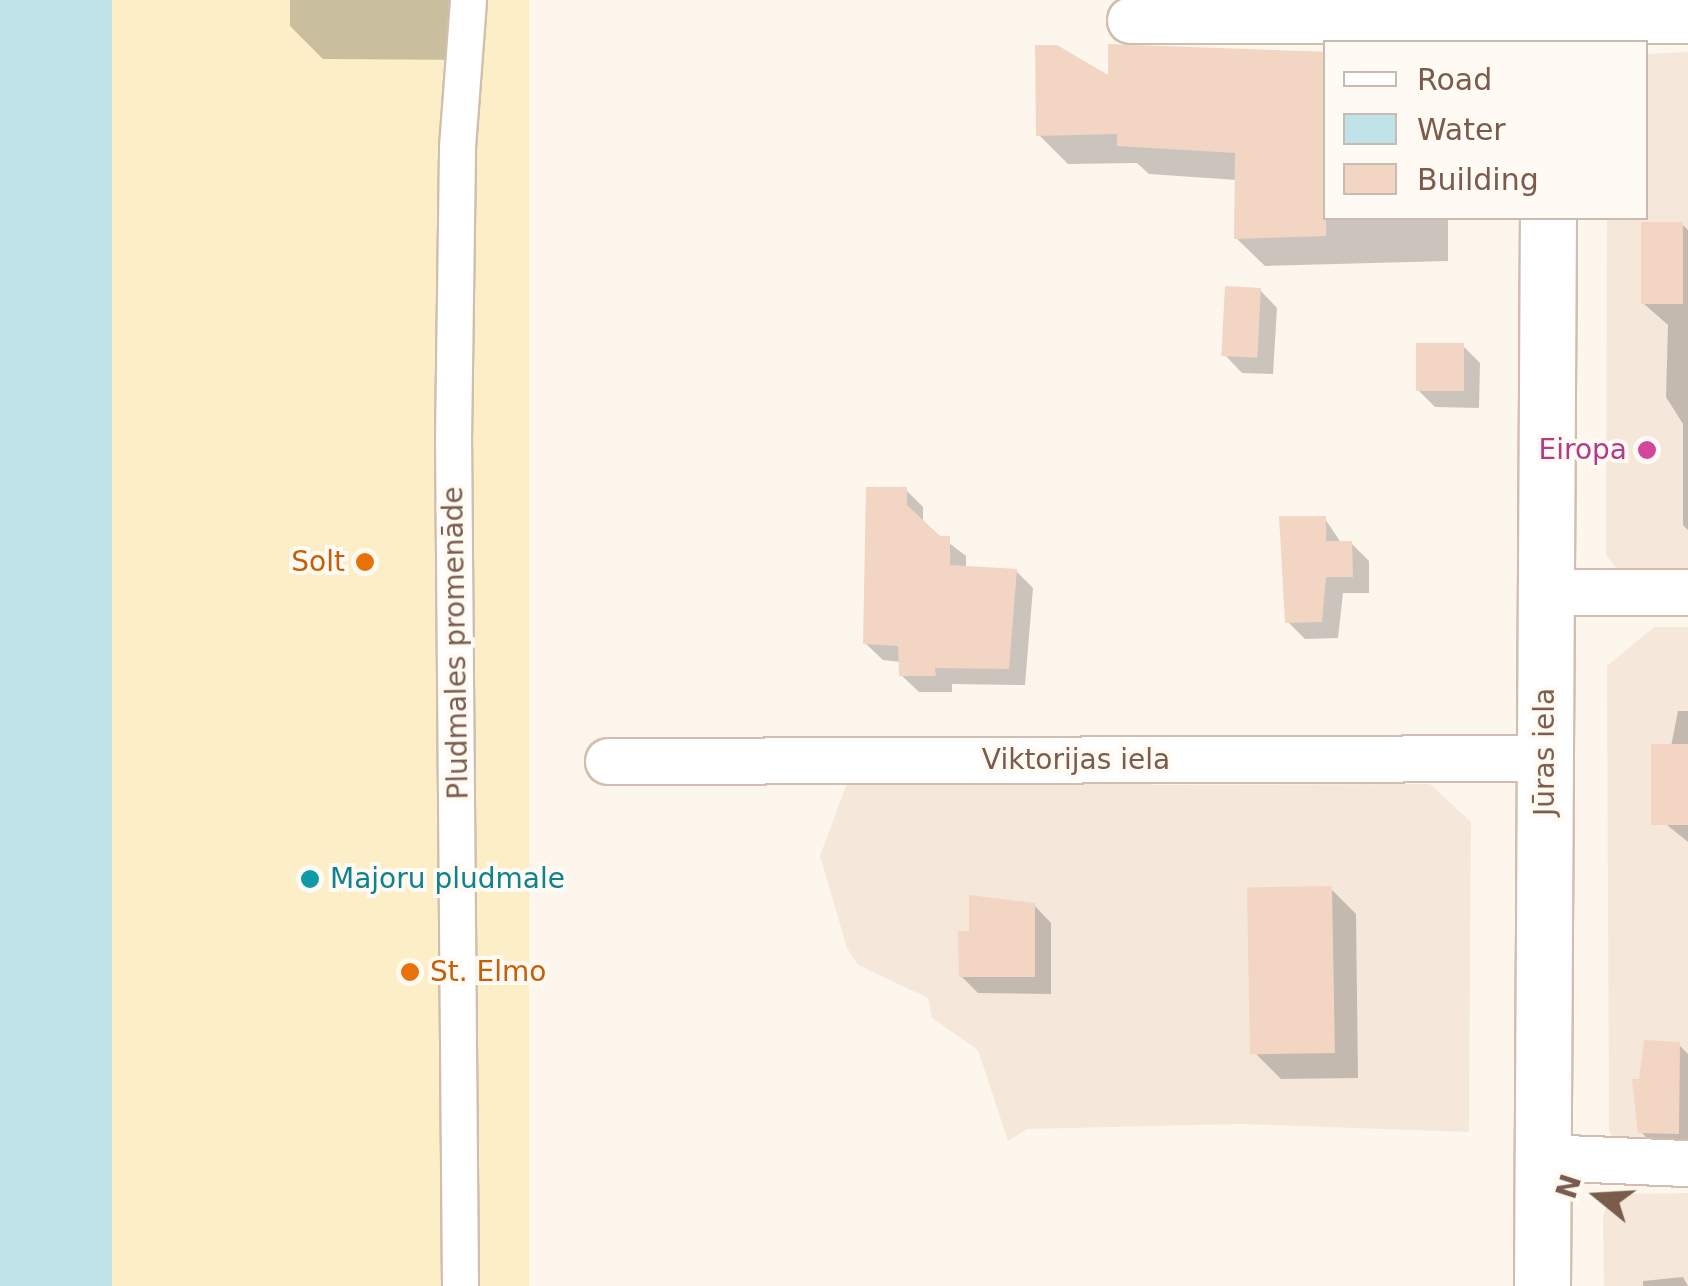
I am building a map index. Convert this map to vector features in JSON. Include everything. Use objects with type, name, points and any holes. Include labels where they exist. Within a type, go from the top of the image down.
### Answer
[{"type":"street","name":"Pludmales promenāde","points":[[460,1286],[453,438],[456,148],[468,0]]},
{"type":"street","points":[[1130,20],[1688,20]]},
{"type":"street","name":"Jūras iela","points":[[1542,1286],[1548,220]]},
{"type":"street","points":[[1546,592],[1688,592]]},
{"type":"street","name":"Viktorijas iela","points":[[608,762],[1544,758]]},
{"type":"street","points":[[1542,1157],[1688,1163]]},
{"type":"shaded area","points":[[1688,52],[1688,569],[1616,568],[1606,555],[1607,220],[1648,220],[1648,54]]},
{"type":"shaded area","points":[[1654,627],[1688,627],[1688,1143],[1618,1144],[1609,1131],[1607,666]]},
{"type":"shaded area","points":[[1099,774],[1154,785],[1430,784],[1471,822],[1469,1132],[1242,1124],[1027,1129],[1008,1141],[978,1050],[932,1018],[928,998],[858,965],[847,948],[820,856],[850,775]]},
{"type":"shaded area","points":[[1688,1193],[1688,1286],[1604,1286],[1603,1216],[1611,1194]]},
{"type":"sand","name":"Majoru pludmale","points":[[112,0],[529,0],[529,1286],[112,1286]]},
{"type":"water","points":[[0,0],[112,0],[112,1286],[0,1286]]},
{"type":"building","points":[[1108,44],[1323,52],[1326,236],[1234,239],[1235,153],[1117,146],[1117,134],[1036,136],[1035,45],[1057,45],[1108,75]]},
{"type":"building","points":[[1641,222],[1683,222],[1683,304],[1641,304]]},
{"type":"building","points":[[1225,286],[1261,288],[1257,358],[1221,356]]},
{"type":"building","points":[[1416,343],[1464,343],[1464,391],[1416,391]]},
{"type":"building","points":[[866,487],[907,487],[907,505],[940,536],[950,536],[950,565],[1017,569],[1009,669],[935,668],[936,676],[899,676],[898,646],[863,644]]},
{"type":"building","points":[[1279,516],[1326,516],[1326,541],[1352,541],[1353,577],[1326,577],[1322,622],[1285,623]]},
{"type":"building","points":[[1651,744],[1688,744],[1688,825],[1651,825]]},
{"type":"building","points":[[1332,886],[1335,1053],[1250,1054],[1247,887]]},
{"type":"building","points":[[969,895],[1035,903],[1035,977],[959,977],[958,931],[969,931]]},
{"type":"building","points":[[1644,1040],[1680,1042],[1679,1134],[1638,1133],[1632,1079],[1639,1079]]},
{"type":"place","name":"Eiropa","points":[[1647,450]]},
{"type":"place","name":"Solt","points":[[365,562]]},
{"type":"place","name":"Majoru pludmale","points":[[310,879]]},
{"type":"place","name":"St. Elmo","points":[[410,972]]}]
